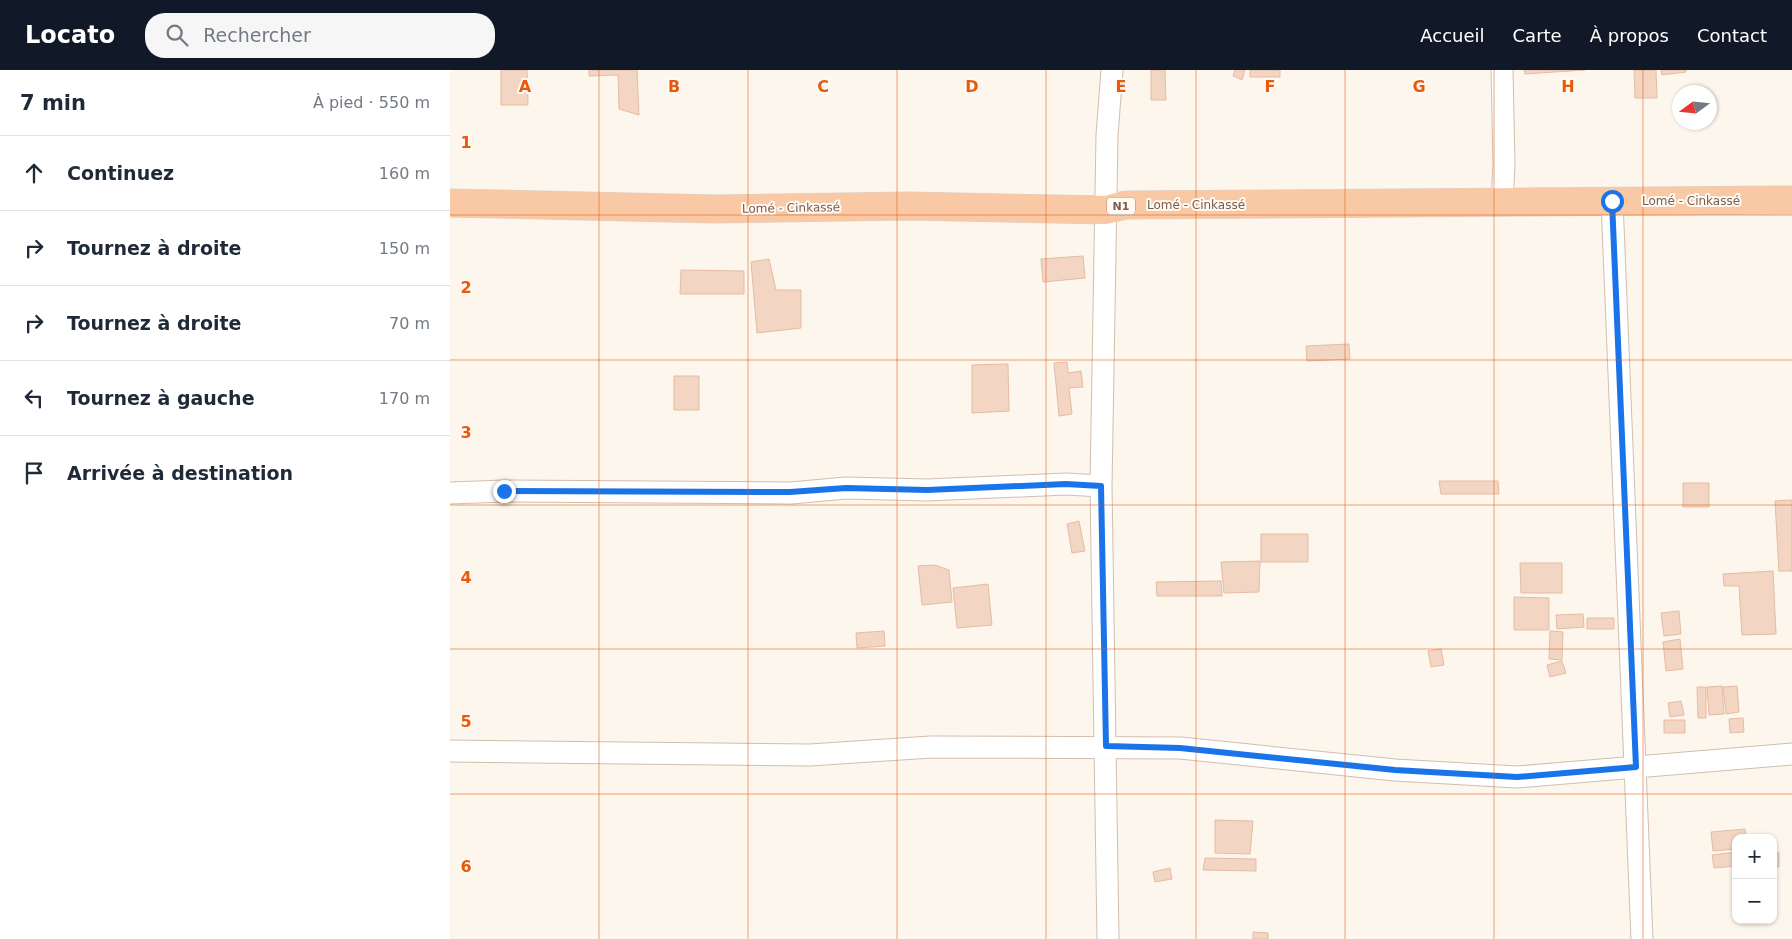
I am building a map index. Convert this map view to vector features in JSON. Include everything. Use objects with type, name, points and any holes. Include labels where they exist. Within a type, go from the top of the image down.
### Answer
[{"type":"highway","name":"Lomé - Cinkassé","points":[[450,203],[715,209],[908,206],[1106,210],[1125,205],[1792,200]]},
{"type":"street","points":[[1108,939],[1101,486],[1107,135],[1112,70]]},
{"type":"street","points":[[1502,70],[1504,165],[1502,202]]},
{"type":"street","points":[[1612,201],[1642,939]]},
{"type":"street","points":[[450,493],[504,491],[790,492],[846,488],[927,490],[1066,484],[1101,486]]},
{"type":"street","points":[[450,751],[810,756],[930,747],[1106,746],[1180,748],[1395,770],[1517,777],[1792,754]]},
{"type":"building","points":[[501,70],[527,70],[528,105],[501,105]]},
{"type":"building","points":[[589,70],[637,70],[639,115],[619,109],[618,75],[589,76]]},
{"type":"building","points":[[1151,70],[1165,70],[1166,100],[1151,100]]},
{"type":"building","points":[[1235,70],[1245,70],[1242,80],[1233,76]]},
{"type":"building","points":[[1250,70],[1280,70],[1280,77],[1250,77]]},
{"type":"building","points":[[1524,70],[1585,70],[1525,74]]},
{"type":"building","points":[[1634,70],[1656,70],[1657,98],[1635,98]]},
{"type":"building","points":[[1661,70],[1686,70],[1686,72],[1662,75]]},
{"type":"building","points":[[1083,256],[1085,278],[1043,282],[1041,259]]},
{"type":"building","points":[[769,259],[776,290],[801,290],[801,328],[757,333],[751,262]]},
{"type":"building","points":[[681,270],[744,271],[744,294],[680,294]]},
{"type":"building","points":[[1349,344],[1350,359],[1307,361],[1306,346]]},
{"type":"building","points":[[1067,362],[1068,373],[1081,371],[1083,387],[1069,388],[1072,414],[1059,416],[1054,363]]},
{"type":"building","points":[[1008,364],[1009,411],[972,413],[972,365]]},
{"type":"building","points":[[674,376],[699,376],[699,410],[674,410]]},
{"type":"building","points":[[1439,481],[1498,481],[1499,494],[1441,494]]},
{"type":"building","points":[[1683,483],[1709,483],[1709,507],[1683,507]]},
{"type":"building","points":[[1792,500],[1792,571],[1779,571],[1775,501]]},
{"type":"building","points":[[1079,521],[1085,551],[1072,553],[1067,524]]},
{"type":"building","points":[[1261,534],[1308,534],[1308,562],[1261,562]]},
{"type":"building","points":[[1260,561],[1259,592],[1224,593],[1221,562]]},
{"type":"building","points":[[1520,563],[1562,563],[1562,593],[1521,593]]},
{"type":"building","points":[[935,565],[949,570],[952,602],[922,605],[918,566]]},
{"type":"building","points":[[1773,571],[1776,634],[1742,635],[1739,586],[1724,586],[1723,574]]},
{"type":"building","points":[[1221,581],[1222,596],[1157,596],[1156,582]]},
{"type":"building","points":[[988,584],[992,625],[957,628],[953,588]]},
{"type":"building","points":[[1514,597],[1549,598],[1549,630],[1514,630]]},
{"type":"building","points":[[1679,611],[1681,634],[1664,636],[1661,613]]},
{"type":"building","points":[[1583,614],[1584,627],[1557,629],[1556,615]]},
{"type":"building","points":[[1587,618],[1614,618],[1614,629],[1587,629]]},
{"type":"building","points":[[884,631],[885,646],[857,648],[856,633]]},
{"type":"building","points":[[1550,631],[1563,632],[1562,660],[1549,659]]},
{"type":"building","points":[[1680,639],[1683,669],[1666,671],[1663,642]]},
{"type":"building","points":[[1441,649],[1444,665],[1431,667],[1428,651]]},
{"type":"building","points":[[1562,661],[1566,673],[1550,677],[1547,665]]},
{"type":"building","points":[[1722,686],[1724,714],[1709,715],[1707,687]]},
{"type":"building","points":[[1737,686],[1739,712],[1726,714],[1723,687]]},
{"type":"building","points":[[1697,687],[1706,687],[1706,718],[1698,718]]},
{"type":"building","points":[[1681,701],[1684,715],[1670,717],[1668,703]]},
{"type":"building","points":[[1743,718],[1744,732],[1730,733],[1729,719]]},
{"type":"building","points":[[1664,720],[1685,720],[1685,733],[1664,733]]},
{"type":"building","points":[[1215,820],[1253,821],[1250,854],[1215,853]]},
{"type":"building","points":[[1745,829],[1746,834],[1732,834],[1732,849],[1713,851],[1711,832]]},
{"type":"building","points":[[1732,852],[1732,866],[1714,868],[1712,855]]},
{"type":"building","points":[[1777,853],[1779,853],[1779,867],[1777,867]]},
{"type":"building","points":[[1205,858],[1256,859],[1256,871],[1203,870]]},
{"type":"building","points":[[1170,868],[1172,879],[1155,882],[1153,872]]},
{"type":"building","points":[[1253,932],[1268,933],[1268,939],[1253,939]]},
{"type":"route","points":[[504,491],[790,492],[846,488],[927,490],[1066,484],[1101,486],[1106,746],[1180,748],[1395,770],[1517,777],[1636,767],[1612,201]]}]
